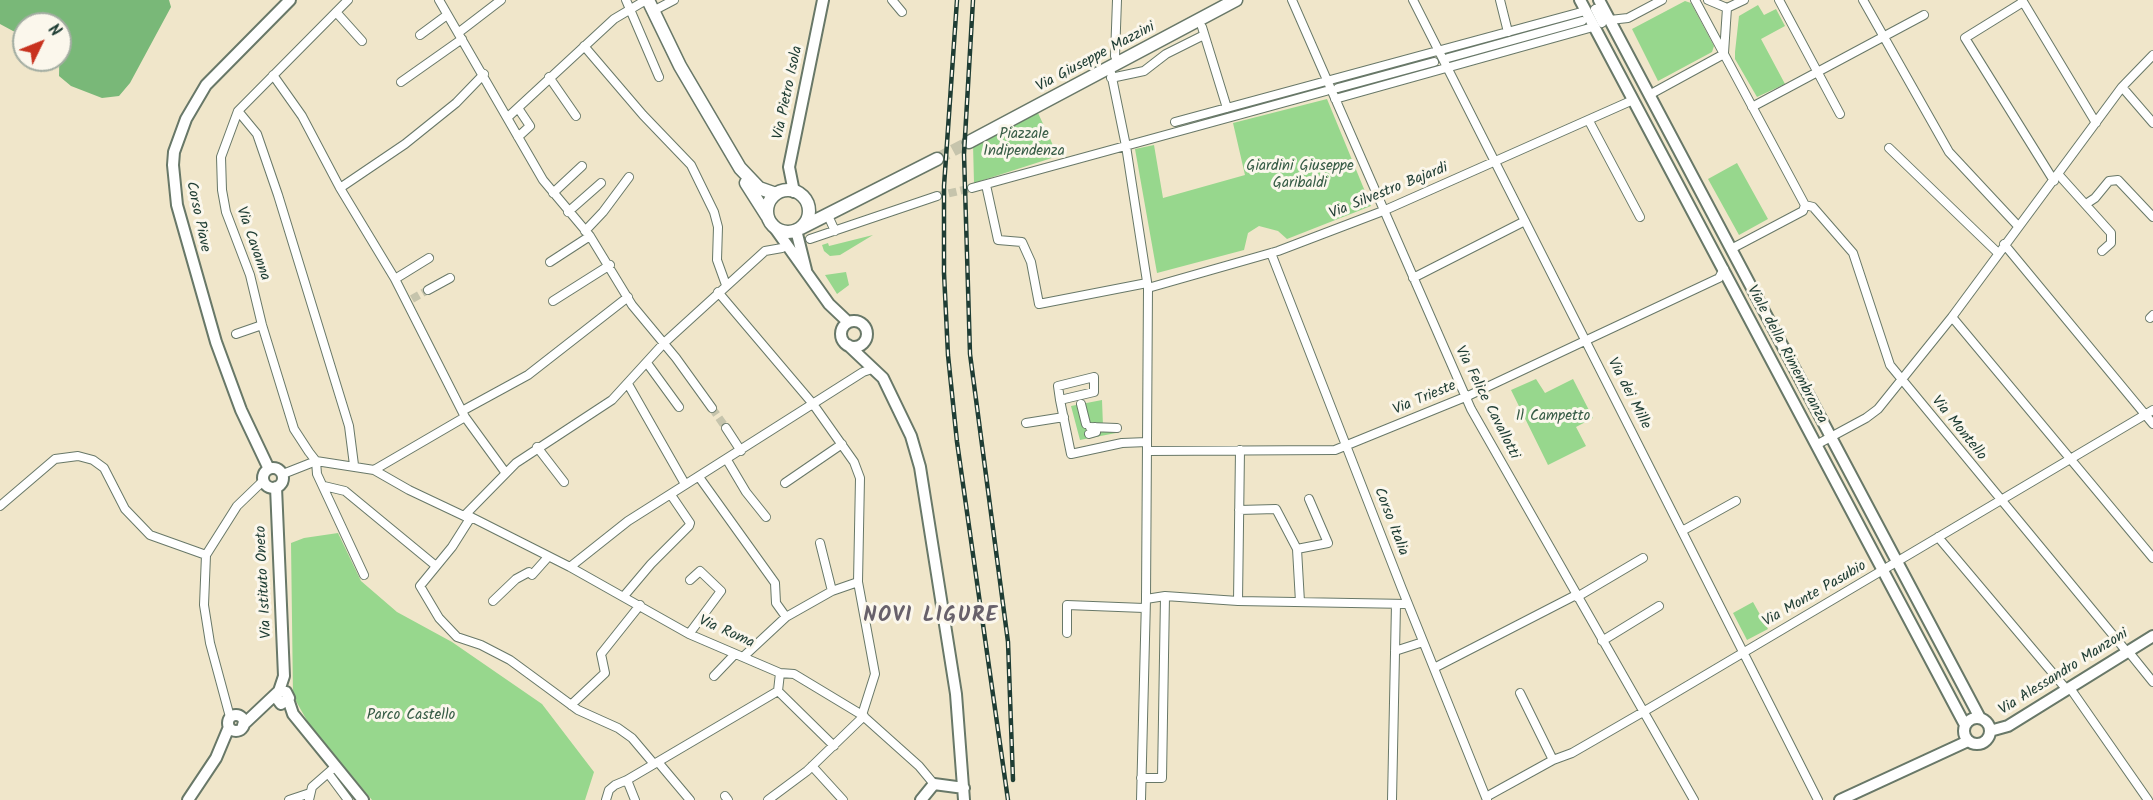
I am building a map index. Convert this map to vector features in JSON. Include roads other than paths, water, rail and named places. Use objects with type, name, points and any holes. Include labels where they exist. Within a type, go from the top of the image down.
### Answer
[{"type":"main road","name":"Via Giuseppe Mazzini","points":[[969,142],[1113,70],[1236,0]]},
{"type":"main road","points":[[649,4],[770,222],[785,232],[832,216],[937,159]]},
{"type":"main road","points":[[730,153],[753,184],[776,194]]},
{"type":"main road","points":[[770,222],[767,208],[776,194],[785,191],[794,192],[803,198],[808,207],[806,221],[798,229]]},
{"type":"main road","points":[[808,207],[832,216]]},
{"type":"street","name":"Corso Piave","points":[[269,469],[241,410],[216,342],[177,205],[173,165],[174,152],[186,119],[206,85],[290,0]]},
{"type":"street","name":"Via Cavanna","points":[[348,0],[238,111],[221,157],[222,190],[226,212],[250,275],[262,325],[294,429],[316,461],[317,474],[364,575]]},
{"type":"street","points":[[432,0],[440,1],[553,193],[588,233],[628,297],[712,408]]},
{"type":"street","points":[[508,117],[628,4],[649,4],[674,0]]},
{"type":"street","name":"Via Pietro Isola","points":[[794,192],[789,167],[823,0]]},
{"type":"street","points":[[892,0],[902,12]]},
{"type":"street","points":[[1117,0],[1113,70],[1148,286],[1146,599],[1141,800]]},
{"type":"street","name":"Via Felice Cavallotti","points":[[1292,0],[1465,397],[1694,800]]},
{"type":"street","name":"Via dei Mille","points":[[1413,0],[1818,800]]},
{"type":"street","points":[[1500,0],[1508,32]]},
{"type":"street","points":[[1175,122],[1508,32],[1595,15],[1628,18],[1662,0]]},
{"type":"street","name":"Via Montello","points":[[1695,0],[1805,205],[1813,207],[1853,253],[1890,365],[1999,501],[2153,682]]},
{"type":"street","points":[[1708,0],[1727,8],[1744,0]]},
{"type":"street","points":[[1779,0],[1840,114]]},
{"type":"street","points":[[1863,0],[1949,153],[2018,226]]},
{"type":"street","points":[[401,82],[460,36],[497,1]]},
{"type":"street","points":[[2096,123],[2023,1],[1965,38],[2056,177],[2086,204],[2111,233],[2111,243],[2102,251]]},
{"type":"street","points":[[628,4],[659,77]]},
{"type":"street","points":[[1649,95],[1724,54],[1727,8]]},
{"type":"street","points":[[336,12],[362,41]]},
{"type":"street","points":[[420,35],[447,15]]},
{"type":"street","points":[[1448,58],[1595,15]]},
{"type":"street","points":[[1335,99],[1448,68],[1595,15]]},
{"type":"street","name":"Viale della Rimembranza","points":[[1595,15],[1649,95],[1980,718]]},
{"type":"street","name":"Viale della Rimembranza","points":[[1595,15],[1633,100],[1965,725]]},
{"type":"street","points":[[1752,107],[1924,15]]},
{"type":"street","points":[[1113,70],[1144,71],[1203,31],[1227,108]]},
{"type":"street","points":[[584,46],[643,115],[691,165],[714,212],[718,227],[717,260],[726,285]]},
{"type":"street","points":[[1816,445],[1873,414],[1902,381],[2122,87],[2153,55]]},
{"type":"street","points":[[1338,88],[1434,62]]},
{"type":"street","points":[[340,188],[422,130],[456,103],[484,74]]},
{"type":"street","points":[[273,75],[302,116],[340,188],[410,300],[463,414],[505,472]]},
{"type":"street","points":[[549,77],[576,116]]},
{"type":"street","points":[[2122,87],[2153,123]]},
{"type":"street","points":[[972,188],[1126,151],[1326,91]]},
{"type":"street","name":"Via Silvestro Bajardi","points":[[986,184],[998,240],[1022,242],[1028,253],[1039,304],[1148,286],[1271,253],[1383,211],[1589,122],[1633,100]]},
{"type":"street","points":[[518,108],[530,126],[518,137]]},
{"type":"street","points":[[238,111],[257,134],[272,176],[349,426],[354,465]]},
{"type":"street","points":[[1589,122],[1640,217]]},
{"type":"street","points":[[1889,147],[1998,253]]},
{"type":"street","points":[[553,193],[582,166]]},
{"type":"street","points":[[550,262],[588,233],[629,177]]},
{"type":"street","points":[[2086,204],[2095,198],[2109,181],[2118,180],[2153,217]]},
{"type":"street","points":[[568,212],[601,183]]},
{"type":"street","points":[[810,239],[938,196]]},
{"type":"street","points":[[1718,259],[1720,251],[1731,249],[1803,212],[1805,205]]},
{"type":"street","points":[[832,216],[835,231]]},
{"type":"street","points":[[1413,278],[1525,221]]},
{"type":"street","points":[[770,222],[829,304],[848,322],[857,322],[863,326],[867,333],[864,341],[857,346],[848,345]]},
{"type":"street","points":[[798,229],[807,273]]},
{"type":"street","points":[[2004,244],[2153,424]]},
{"type":"street","points":[[690,800],[632,738],[618,728],[591,717],[571,705],[510,660],[481,645],[457,637],[438,618],[420,586],[468,517],[505,472],[537,447],[603,407],[628,384],[664,343],[718,292],[765,251],[782,248]]},
{"type":"street","name":"Corso Italia","points":[[1271,253],[1423,642],[1487,798]]},
{"type":"street","points":[[395,279],[429,258]]},
{"type":"street","points":[[553,301],[609,264]]},
{"type":"street","points":[[1725,271],[1735,274],[1741,268]]},
{"type":"street","name":"Via Trieste","points":[[1147,451],[1327,452],[1346,447],[1465,397],[1586,341],[1719,279],[1725,271]]},
{"type":"street","points":[[428,290],[450,278]]},
{"type":"street","points":[[718,292],[813,404],[842,444],[860,478],[858,582],[875,674],[863,716],[812,766],[769,800]]},
{"type":"street","points":[[374,470],[528,375],[628,297]]},
{"type":"street","points":[[829,304],[843,340],[883,378],[911,436],[920,467],[956,694],[966,800]]},
{"type":"street","points":[[1952,317],[2153,558]]},
{"type":"street","points":[[841,332],[848,322]]},
{"type":"street","points":[[236,334],[262,325]]},
{"type":"street","points":[[864,341],[872,369]]},
{"type":"street","points":[[647,363],[678,407]]},
{"type":"street","points":[[570,567],[600,541],[863,372],[872,369]]},
{"type":"street","points":[[1060,400],[1094,392],[1094,377],[1058,386],[1060,400],[1071,454],[1122,443],[1147,442]]},
{"type":"street","points":[[628,384],[685,484]]},
{"type":"street","points":[[1081,404],[1088,430],[1117,430]]},
{"type":"street","name":"Via Monte Pasubio","points":[[1487,798],[1552,760],[1572,753],[1643,712],[2153,410]]},
{"type":"street","points":[[1026,423],[1064,417]]},
{"type":"street","points":[[726,428],[741,451]]},
{"type":"street","points":[[785,483],[842,444]]},
{"type":"street","points":[[537,447],[564,482]]},
{"type":"street","points":[[1238,601],[1240,450]]},
{"type":"street","points":[[0,506],[54,459],[78,456],[93,460],[104,468],[114,483],[125,509],[150,535],[206,555]]},
{"type":"street","points":[[727,460],[746,492],[766,517]]},
{"type":"street","points":[[283,474],[316,461]]},
{"type":"street","name":"Via Roma","points":[[316,461],[354,465],[374,470],[570,567],[689,634],[780,673],[794,674],[863,716],[919,766],[934,784]]},
{"type":"street","points":[[238,722],[210,643],[204,605],[206,555],[237,506],[264,480],[269,469],[277,469],[283,474]]},
{"type":"street","points":[[264,480],[268,486],[276,488],[281,484],[283,474]]},
{"type":"street","points":[[699,477],[775,583],[776,603],[786,617]]},
{"type":"street","points":[[324,486],[345,491],[436,566]]},
{"type":"street","name":"Via Istituto Oneto","points":[[276,488],[284,676],[282,698]]},
{"type":"street","points":[[624,597],[690,523],[671,495]]},
{"type":"street","points":[[1297,549],[1328,543],[1310,499]]},
{"type":"street","points":[[1682,531],[1736,501]]},
{"type":"street","points":[[1239,510],[1276,509],[1297,549],[1300,602]]},
{"type":"street","points":[[1938,537],[2069,689],[2148,800]]},
{"type":"street","points":[[820,543],[832,591]]},
{"type":"street","points":[[493,601],[516,579],[529,572],[532,574],[548,557]]},
{"type":"street","points":[[1434,668],[1577,596],[1643,558]]},
{"type":"street","points":[[689,634],[721,591],[700,571],[690,580]]},
{"type":"street","points":[[714,676],[786,617],[832,591],[858,582]]},
{"type":"street","points":[[1146,599],[1165,596],[1238,601],[1408,604]]},
{"type":"street","points":[[1141,778],[1162,778],[1165,596]]},
{"type":"street","points":[[1392,800],[1396,604]]},
{"type":"street","points":[[571,705],[605,673],[601,658],[603,649],[640,605]]},
{"type":"street","points":[[1067,633],[1067,605],[1144,608]]},
{"type":"street","points":[[1602,641],[1659,606]]},
{"type":"street","name":"Via Alessandro Manzoni","points":[[1990,731],[2008,726],[2153,636]]},
{"type":"street","points":[[1395,651],[1423,642]]},
{"type":"street","points":[[778,691],[780,673]]},
{"type":"street","points":[[778,691],[834,746]]},
{"type":"street","points":[[606,800],[615,785],[778,691]]},
{"type":"street","points":[[1521,693],[1552,760]]},
{"type":"street","points":[[188,800],[238,722],[282,698],[332,769],[348,800]]},
{"type":"street","points":[[1840,800],[1968,741],[1982,743],[1988,738],[1990,731],[1988,723],[1980,718],[1970,720],[1965,725],[1964,732],[1968,741]]},
{"type":"street","points":[[812,766],[843,800]]},
{"type":"street","points":[[290,800],[310,796],[312,787],[332,769]]},
{"type":"street","points":[[332,769],[363,800]]},
{"type":"street","points":[[627,780],[634,800]]},
{"type":"street","points":[[921,800],[934,784],[964,788]]},
{"type":"tunnel","points":[[937,159],[969,142]]},
{"type":"tunnel","points":[[937,196],[972,188]]},
{"type":"tunnel","points":[[412,299],[428,290]]},
{"type":"tunnel","points":[[712,408],[726,428]]},
{"type":"railway","points":[[957,0],[944,186],[944,273],[948,355],[957,442],[1008,800]]},
{"type":"railway","points":[[973,0],[964,154],[970,354],[1008,642],[1013,780]]},
{"type":"district","name":"NOVI LIGURE","points":[[931,617]]},
{"type":"park label","name":"Piazzale Indipendenza","points":[[1024,144]]},
{"type":"park label","name":"Giardini Giuseppe Garibaldi","points":[[1300,176]]},
{"type":"park label","name":"Il Campetto","points":[[1553,417]]},
{"type":"park label","name":"Parco Castello","points":[[411,716]]}]
